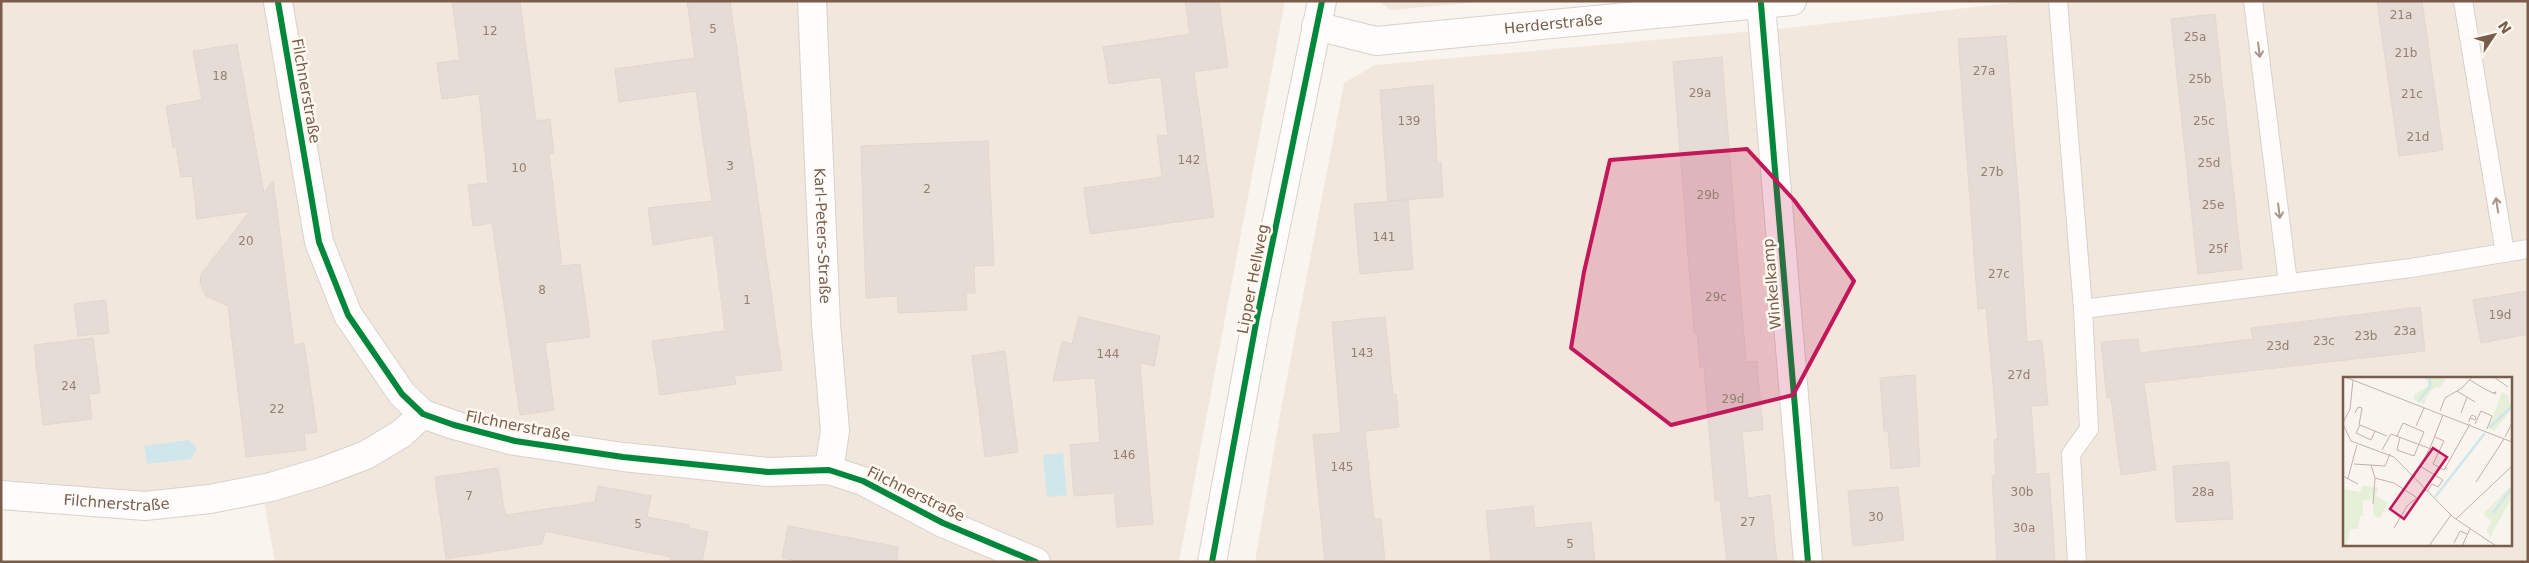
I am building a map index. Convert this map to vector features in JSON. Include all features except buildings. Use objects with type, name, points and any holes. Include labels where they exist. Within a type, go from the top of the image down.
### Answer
[{"type":"street","name":"Karl-Peters-Straße","points":[[812,1],[826,324],[835,431],[829,470]]},
{"type":"street","name":"Herderstraße","points":[[1319,14],[1376,41],[1733,4],[1792,1]]},
{"type":"street","name":"Filchnerstraße","points":[[278,2],[319,242],[348,314],[402,394],[423,414],[454,425],[515,441],[624,457],[768,472],[829,470],[863,481],[943,523],[1036,562]]},
{"type":"street","name":"Winkelkamp","points":[[1761,4],[1808,562]]},
{"type":"street","name":"Lipper Hellweg","points":[[1212,562],[1256,323],[1319,14]]},
{"type":"street","name":"Filchnerstraße","points":[[1,495],[145,506],[210,499],[271,487],[321,472],[366,455],[401,434],[423,414]]},
{"type":"lane","points":[[2058,1],[2084,309],[2090,429],[2071,454],[2076,562]]},
{"type":"lane","points":[[2253,1],[2288,283]]},
{"type":"lane","points":[[2463,1],[2505,253]]},
{"type":"lane","points":[[2084,309],[2411,268],[2528,249]]},
{"type":"highlighted area","points":[[1747,149],[1794,200],[1854,281],[1793,395],[1671,425],[1571,348],[1584,272],[1610,160]]},
{"type":"shaded area","points":[[1,1],[1285,1],[1179,562],[275,562],[264,501],[1,507]]},
{"type":"shaded area","points":[[1378,1],[1490,1],[1391,10]]},
{"type":"shaded area","points":[[2029,1],[2528,1],[2528,562],[1255,562],[1281,409],[1344,83],[1375,65],[1777,29]]},
{"type":"water","points":[[189,440],[197,448],[191,459],[147,464],[144,446]]},
{"type":"water","points":[[1063,453],[1067,495],[1047,497],[1043,455]]},
{"type":"cycle path","points":[[1212,562],[1256,323],[1322,1]]},
{"type":"cycle path","points":[[278,2],[319,242],[348,315],[402,394],[423,414],[454,425],[515,441],[623,457],[768,472],[829,470],[863,481],[943,523],[1036,562]]},
{"type":"cycle path","points":[[1761,4],[1808,562]]}]
